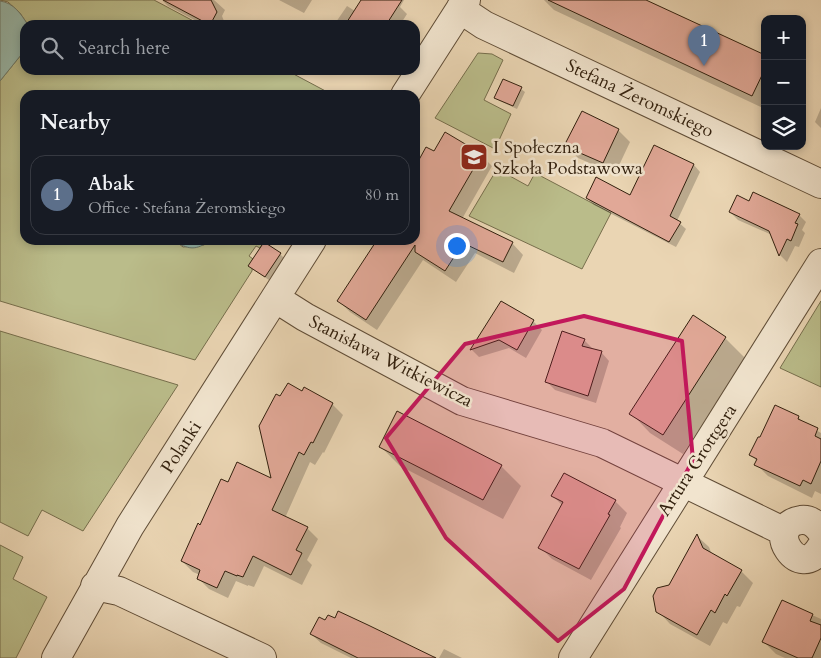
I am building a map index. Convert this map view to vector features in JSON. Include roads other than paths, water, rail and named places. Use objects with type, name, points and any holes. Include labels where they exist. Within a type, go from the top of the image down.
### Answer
[{"type":"street","points":[[420,71],[463,5]]},
{"type":"street","name":"Stefana Żeromskiego","points":[[463,5],[484,24],[821,184]]},
{"type":"street","points":[[407,90],[417,75]]},
{"type":"street","name":"Polanki","points":[[56,658],[130,526],[309,245]]},
{"type":"street","name":"Artura Grottgera","points":[[573,658],[821,263]]},
{"type":"street","name":"Stanisława Witkiewicza","points":[[275,298],[300,315],[462,401],[602,443],[785,532]]},
{"type":"street","points":[[821,531],[818,525],[806,520],[794,522],[785,532],[785,544],[788,550],[798,558],[810,557],[816,554],[821,547]]},
{"type":"street","points":[[95,586],[119,591],[262,658]]},
{"type":"place","name":"Abak","points":[[704,66]]},
{"type":"place","name":"I Społeczna Szkoła Podstawowa","points":[[474,157]]}]
